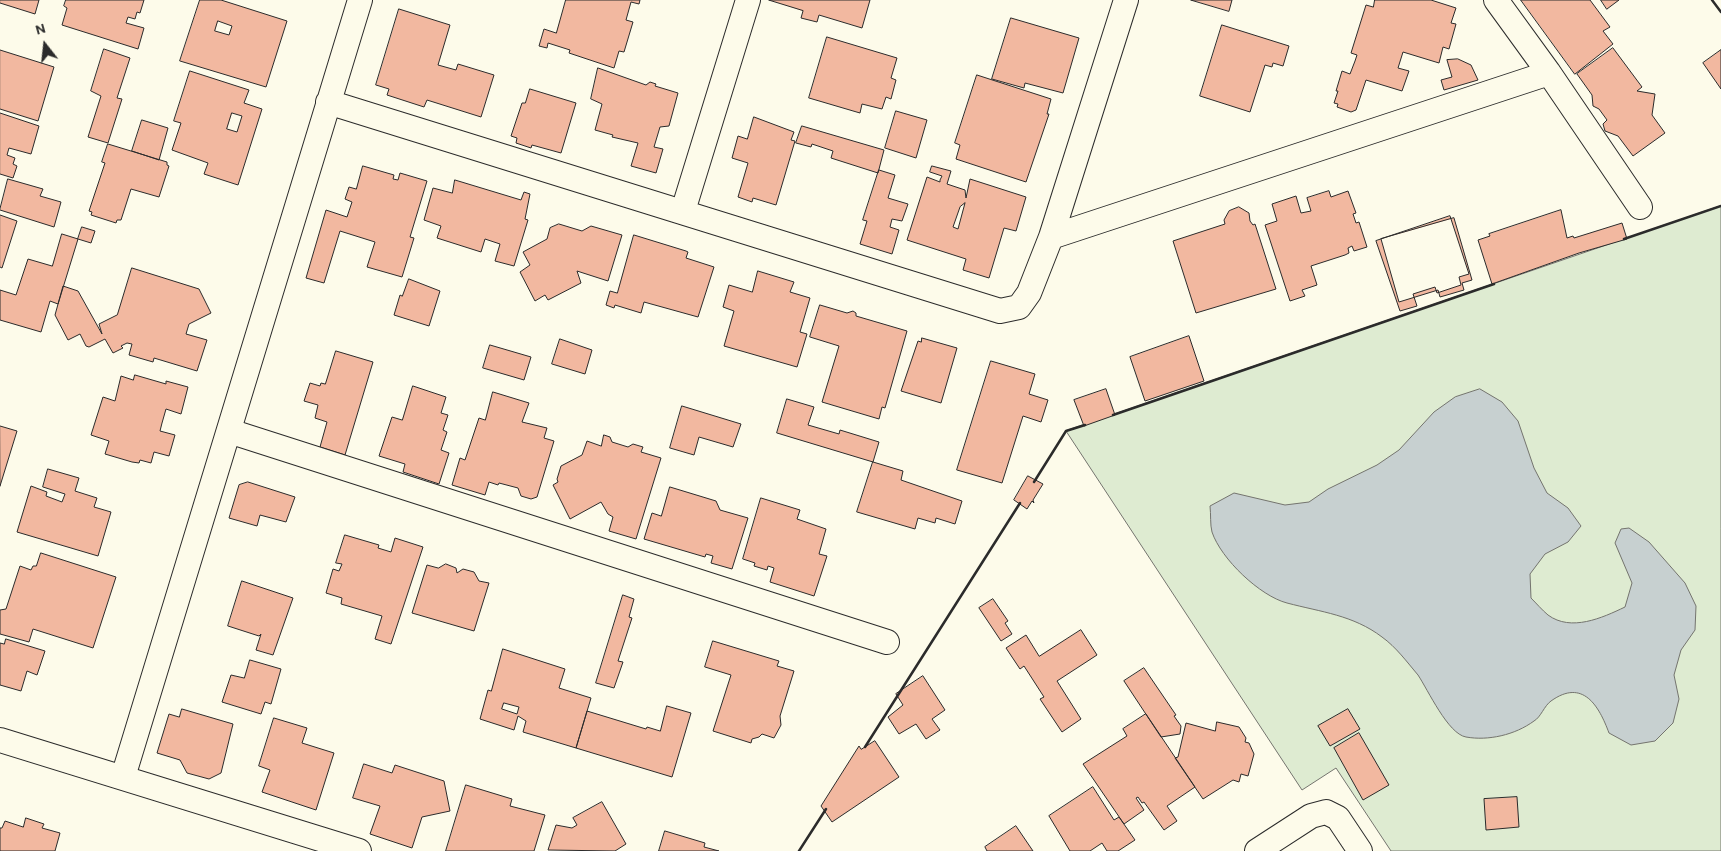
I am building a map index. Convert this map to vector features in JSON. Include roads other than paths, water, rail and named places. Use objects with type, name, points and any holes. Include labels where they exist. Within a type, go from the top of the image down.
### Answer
[{"type":"street","points":[[124,777],[360,0]]},
{"type":"street","points":[[682,211],[748,0]]},
{"type":"street","points":[[328,102],[1000,311],[1019,307],[1029,292],[1051,237],[1126,0]]},
{"type":"street","points":[[1496,0],[1549,73],[1640,207]]},
{"type":"street","points":[[1051,237],[1549,73]]},
{"type":"street","points":[[229,431],[887,642]]},
{"type":"street","points":[[0,740],[359,851]]},
{"type":"street","points":[[1257,851],[1311,816],[1326,812],[1338,818],[1360,851]]}]
